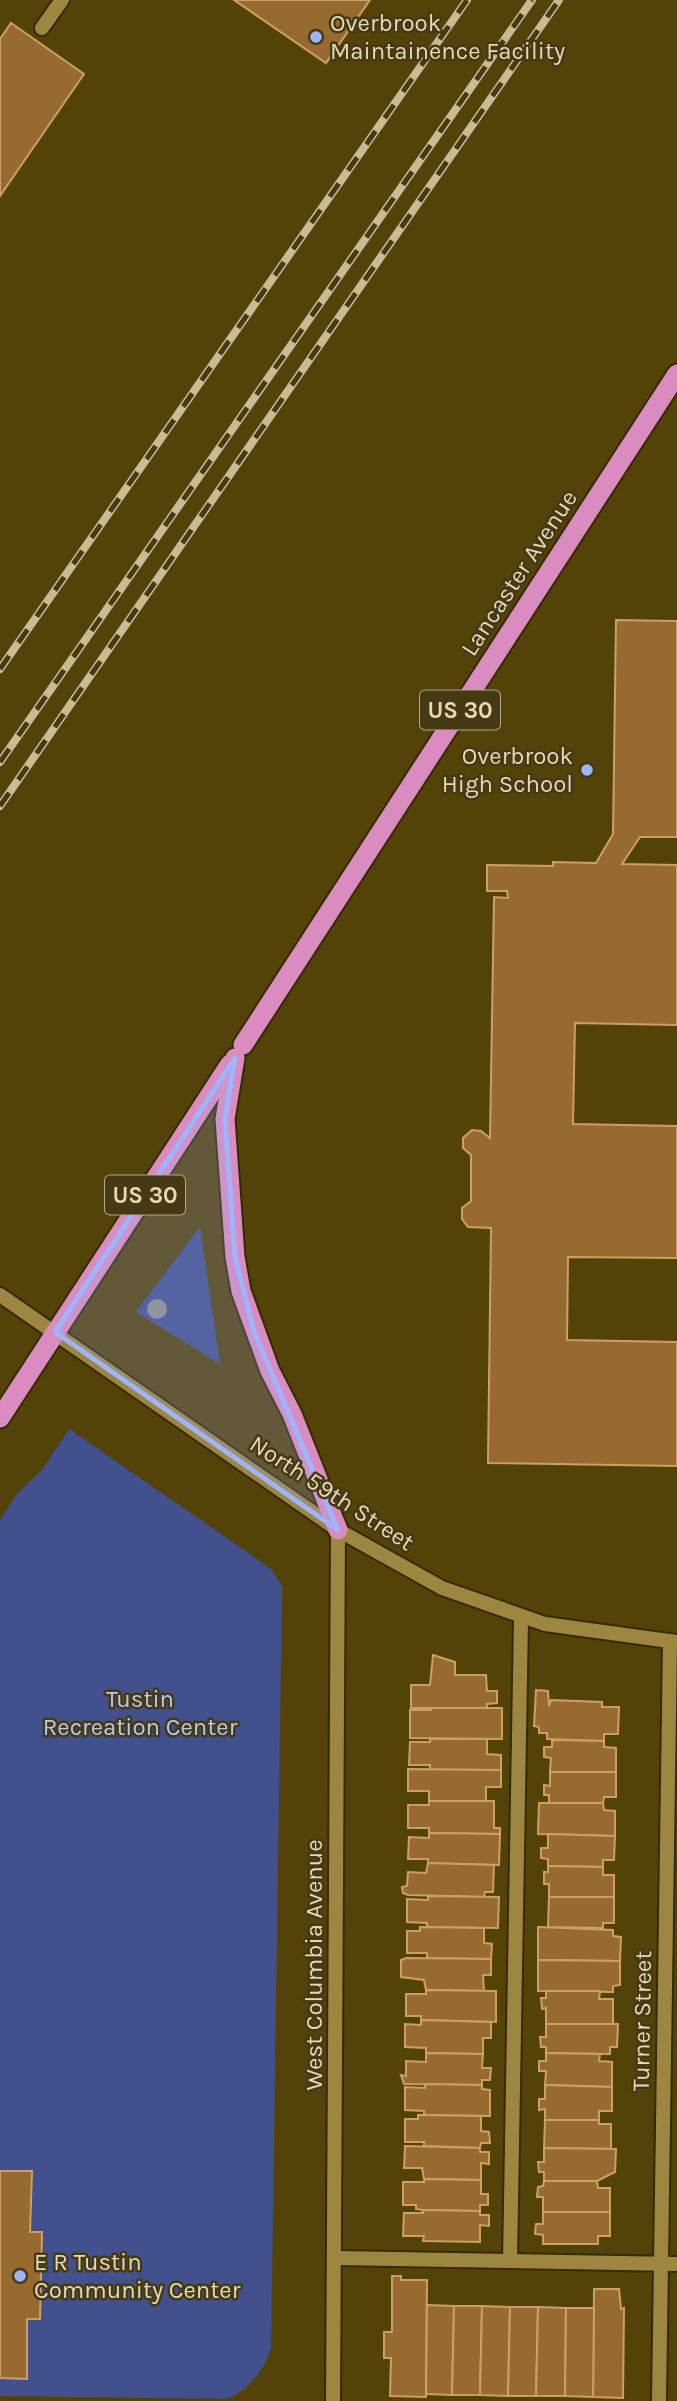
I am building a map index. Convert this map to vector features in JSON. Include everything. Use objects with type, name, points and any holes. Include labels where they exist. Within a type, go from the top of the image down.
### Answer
[{"type":"highway","name":"Lancaster Avenue","points":[[0,1418],[677,374]]},
{"type":"highway","points":[[239,1051],[225,1119],[235,1258],[241,1291],[270,1371],[292,1415],[338,1530]]},
{"type":"street","points":[[42,28],[62,0]]},
{"type":"street","name":"North 59th Street","points":[[0,1294],[338,1530],[442,1588],[522,1619],[674,1641]]},
{"type":"street","name":"West Columbia Avenue","points":[[333,2401],[336,2258],[338,1530]]},
{"type":"street","points":[[510,2261],[522,1619]]},
{"type":"street","name":"Turner Street","points":[[659,2401],[674,1641]]},
{"type":"street","points":[[336,2258],[677,2264]]},
{"type":"highlighted area","points":[[235,1058],[225,1119],[235,1257],[254,1331],[338,1530],[55,1332]]},
{"type":"green space","points":[[200,1227],[220,1364],[136,1312]]},
{"type":"green space","name":"Tustin Recreation Center","points":[[69,1429],[270,1568],[282,1586],[271,2348],[265,2364],[255,2378],[227,2399],[0,2396],[0,1520],[17,1494],[42,1470]]},
{"type":"building","name":"Overbrook Maintainence Facility","points":[[234,0],[370,0],[326,63]]},
{"type":"building","points":[[11,23],[84,74],[0,196],[0,39]]},
{"type":"building","name":"Overbrook High School","points":[[616,620],[677,621],[677,837],[640,837],[622,864],[677,865],[677,1025],[575,1023],[573,1124],[677,1126],[677,1258],[568,1257],[567,1340],[677,1342],[677,1466],[488,1463],[491,1228],[468,1227],[462,1219],[462,1208],[471,1201],[471,1155],[463,1148],[463,1138],[472,1130],[481,1131],[490,1138],[494,897],[508,898],[507,891],[487,891],[487,865],[553,866],[553,862],[596,863],[613,834]]},
{"type":"building","points":[[433,1655],[455,1662],[455,1675],[486,1675],[487,1691],[497,1691],[497,1703],[487,1704],[487,1708],[411,1708],[411,1685],[430,1685]]},
{"type":"building","points":[[536,1690],[548,1691],[549,1706],[551,1700],[602,1702],[602,1707],[619,1707],[618,1734],[604,1734],[604,1741],[547,1739],[547,1733],[539,1733],[539,1727],[534,1726]]},
{"type":"building","points":[[502,1708],[502,1739],[410,1738],[410,1710]]},
{"type":"building","points":[[430,1739],[487,1739],[487,1754],[501,1755],[501,1770],[430,1770],[430,1765],[409,1765],[410,1742],[430,1742]]},
{"type":"building","points":[[552,1740],[604,1741],[604,1747],[616,1748],[616,1772],[550,1772],[551,1758],[544,1757],[544,1747],[552,1747]]},
{"type":"building","points":[[408,1769],[501,1770],[501,1787],[486,1787],[486,1801],[429,1801],[429,1791],[408,1791]]},
{"type":"building","points":[[550,1772],[616,1772],[616,1797],[604,1797],[603,1803],[549,1803],[549,1795],[544,1795],[544,1785],[550,1786]]},
{"type":"building","points":[[429,1801],[494,1801],[494,1828],[500,1828],[500,1834],[429,1833],[429,1828],[408,1828],[408,1805],[429,1805]]},
{"type":"building","points":[[539,1803],[603,1803],[604,1810],[615,1811],[615,1836],[538,1834]]},
{"type":"building","points":[[429,1833],[500,1834],[499,1865],[428,1863],[428,1859],[408,1859],[409,1837],[429,1838]]},
{"type":"building","points":[[548,1834],[615,1836],[614,1860],[603,1860],[603,1867],[548,1866],[548,1859],[541,1858],[541,1848],[548,1848]]},
{"type":"building","points":[[428,1863],[494,1865],[493,1892],[485,1892],[484,1897],[403,1893],[402,1887],[407,1886],[408,1872],[426,1873]]},
{"type":"building","points":[[548,1866],[603,1867],[603,1875],[614,1875],[614,1897],[549,1897],[549,1884],[544,1884],[544,1872],[548,1872]]},
{"type":"building","points":[[428,1896],[499,1897],[498,1928],[427,1927],[427,1923],[407,1922],[407,1899],[428,1900]]},
{"type":"building","points":[[549,1897],[614,1897],[614,1923],[603,1923],[603,1928],[548,1927]]},
{"type":"building","points":[[420,1927],[484,1928],[484,1943],[492,1944],[491,1959],[427,1958],[427,1953],[407,1953],[407,1931],[420,1931]]},
{"type":"building","points":[[538,1927],[613,1930],[613,1936],[621,1937],[620,1961],[538,1960]]},
{"type":"building","points":[[491,1959],[491,1975],[483,1975],[484,1991],[426,1990],[424,1980],[401,1977],[401,1960]]},
{"type":"building","points":[[538,1960],[620,1961],[620,1985],[613,1986],[613,1992],[538,1991]]},
{"type":"building","points":[[426,1990],[496,1991],[496,2022],[421,2020],[421,2016],[406,2016],[406,1994],[426,1994]]},
{"type":"building","points":[[546,1991],[600,1991],[599,1999],[613,1999],[613,2024],[546,2024],[546,2008],[542,2009],[541,1998],[546,1998]]},
{"type":"building","points":[[421,2020],[491,2022],[491,2038],[483,2038],[483,2054],[426,2053],[426,2048],[405,2047],[405,2024],[421,2025]]},
{"type":"building","points":[[546,2024],[618,2024],[617,2047],[610,2047],[610,2054],[546,2053],[546,2047],[541,2047],[540,2037],[546,2037]]},
{"type":"building","points":[[426,2053],[483,2054],[482,2068],[491,2068],[490,2080],[482,2080],[482,2085],[404,2084],[401,2075],[406,2076],[406,2061],[426,2062]]},
{"type":"building","points":[[546,2053],[600,2054],[599,2061],[612,2062],[612,2087],[545,2085],[546,2071],[539,2071],[539,2061],[546,2061]]},
{"type":"building","points":[[425,2084],[482,2085],[482,2089],[490,2090],[490,2116],[424,2115],[424,2111],[405,2110],[405,2087],[425,2088]]},
{"type":"building","points":[[545,2085],[612,2087],[612,2111],[599,2111],[599,2120],[545,2120],[545,2109],[539,2110],[539,2099],[545,2099]]},
{"type":"building","points":[[418,2115],[481,2116],[481,2131],[489,2132],[490,2143],[481,2143],[480,2148],[424,2146],[424,2142],[405,2142],[405,2119],[418,2119]]},
{"type":"building","points":[[545,2120],[599,2120],[599,2124],[611,2124],[611,2149],[544,2148]]},
{"type":"building","points":[[405,2146],[480,2148],[480,2152],[489,2152],[489,2164],[481,2163],[481,2180],[424,2179],[422,2168],[404,2168]]},
{"type":"building","points":[[544,2148],[616,2149],[615,2172],[597,2181],[544,2181],[544,2172],[539,2172],[538,2162],[544,2162]]},
{"type":"building","name":"E R Tustin Community Center","points":[[0,2171],[32,2171],[30,2232],[42,2232],[40,2319],[27,2319],[27,2379],[0,2378]]},
{"type":"building","points":[[424,2179],[481,2180],[481,2194],[488,2194],[488,2205],[480,2205],[480,2211],[423,2210],[416,2209],[416,2205],[403,2205],[403,2182],[424,2182]]},
{"type":"building","points":[[544,2181],[597,2181],[598,2188],[610,2188],[610,2212],[543,2212],[543,2197],[537,2197],[538,2187],[543,2186]]},
{"type":"building","points":[[423,2210],[480,2211],[480,2215],[489,2215],[489,2226],[480,2225],[480,2242],[423,2241],[424,2236],[403,2236],[404,2213],[423,2213]]},
{"type":"building","points":[[543,2212],[610,2212],[610,2236],[598,2236],[598,2244],[543,2244],[543,2235],[535,2234],[536,2224],[543,2224]]},
{"type":"building","points":[[392,2276],[401,2276],[401,2280],[427,2280],[426,2397],[390,2396],[391,2358],[384,2358],[384,2332],[392,2332]]},
{"type":"building","points":[[594,2289],[619,2289],[621,2309],[624,2308],[623,2398],[593,2397]]},
{"type":"building","points":[[427,2305],[454,2306],[452,2395],[426,2394]]},
{"type":"building","points":[[454,2306],[482,2306],[480,2395],[452,2395]]},
{"type":"building","points":[[482,2306],[510,2307],[508,2396],[480,2395]]},
{"type":"building","points":[[510,2307],[538,2307],[536,2396],[508,2396]]},
{"type":"building","points":[[538,2307],[566,2308],[565,2396],[536,2396]]},
{"type":"building","points":[[566,2308],[594,2308],[593,2397],[565,2396]]},
{"type":"railway","points":[[0,669],[467,0]]},
{"type":"railway","points":[[0,762],[532,0]]},
{"type":"railway","points":[[0,806],[559,0]]},
{"type":"place","name":"Overbrook Maintainence Facility","points":[[316,37]]},
{"type":"place","name":"Overbrook High School","points":[[587,770]]},
{"type":"place","name":"E R Tustin Community Center","points":[[20,2276]]}]
